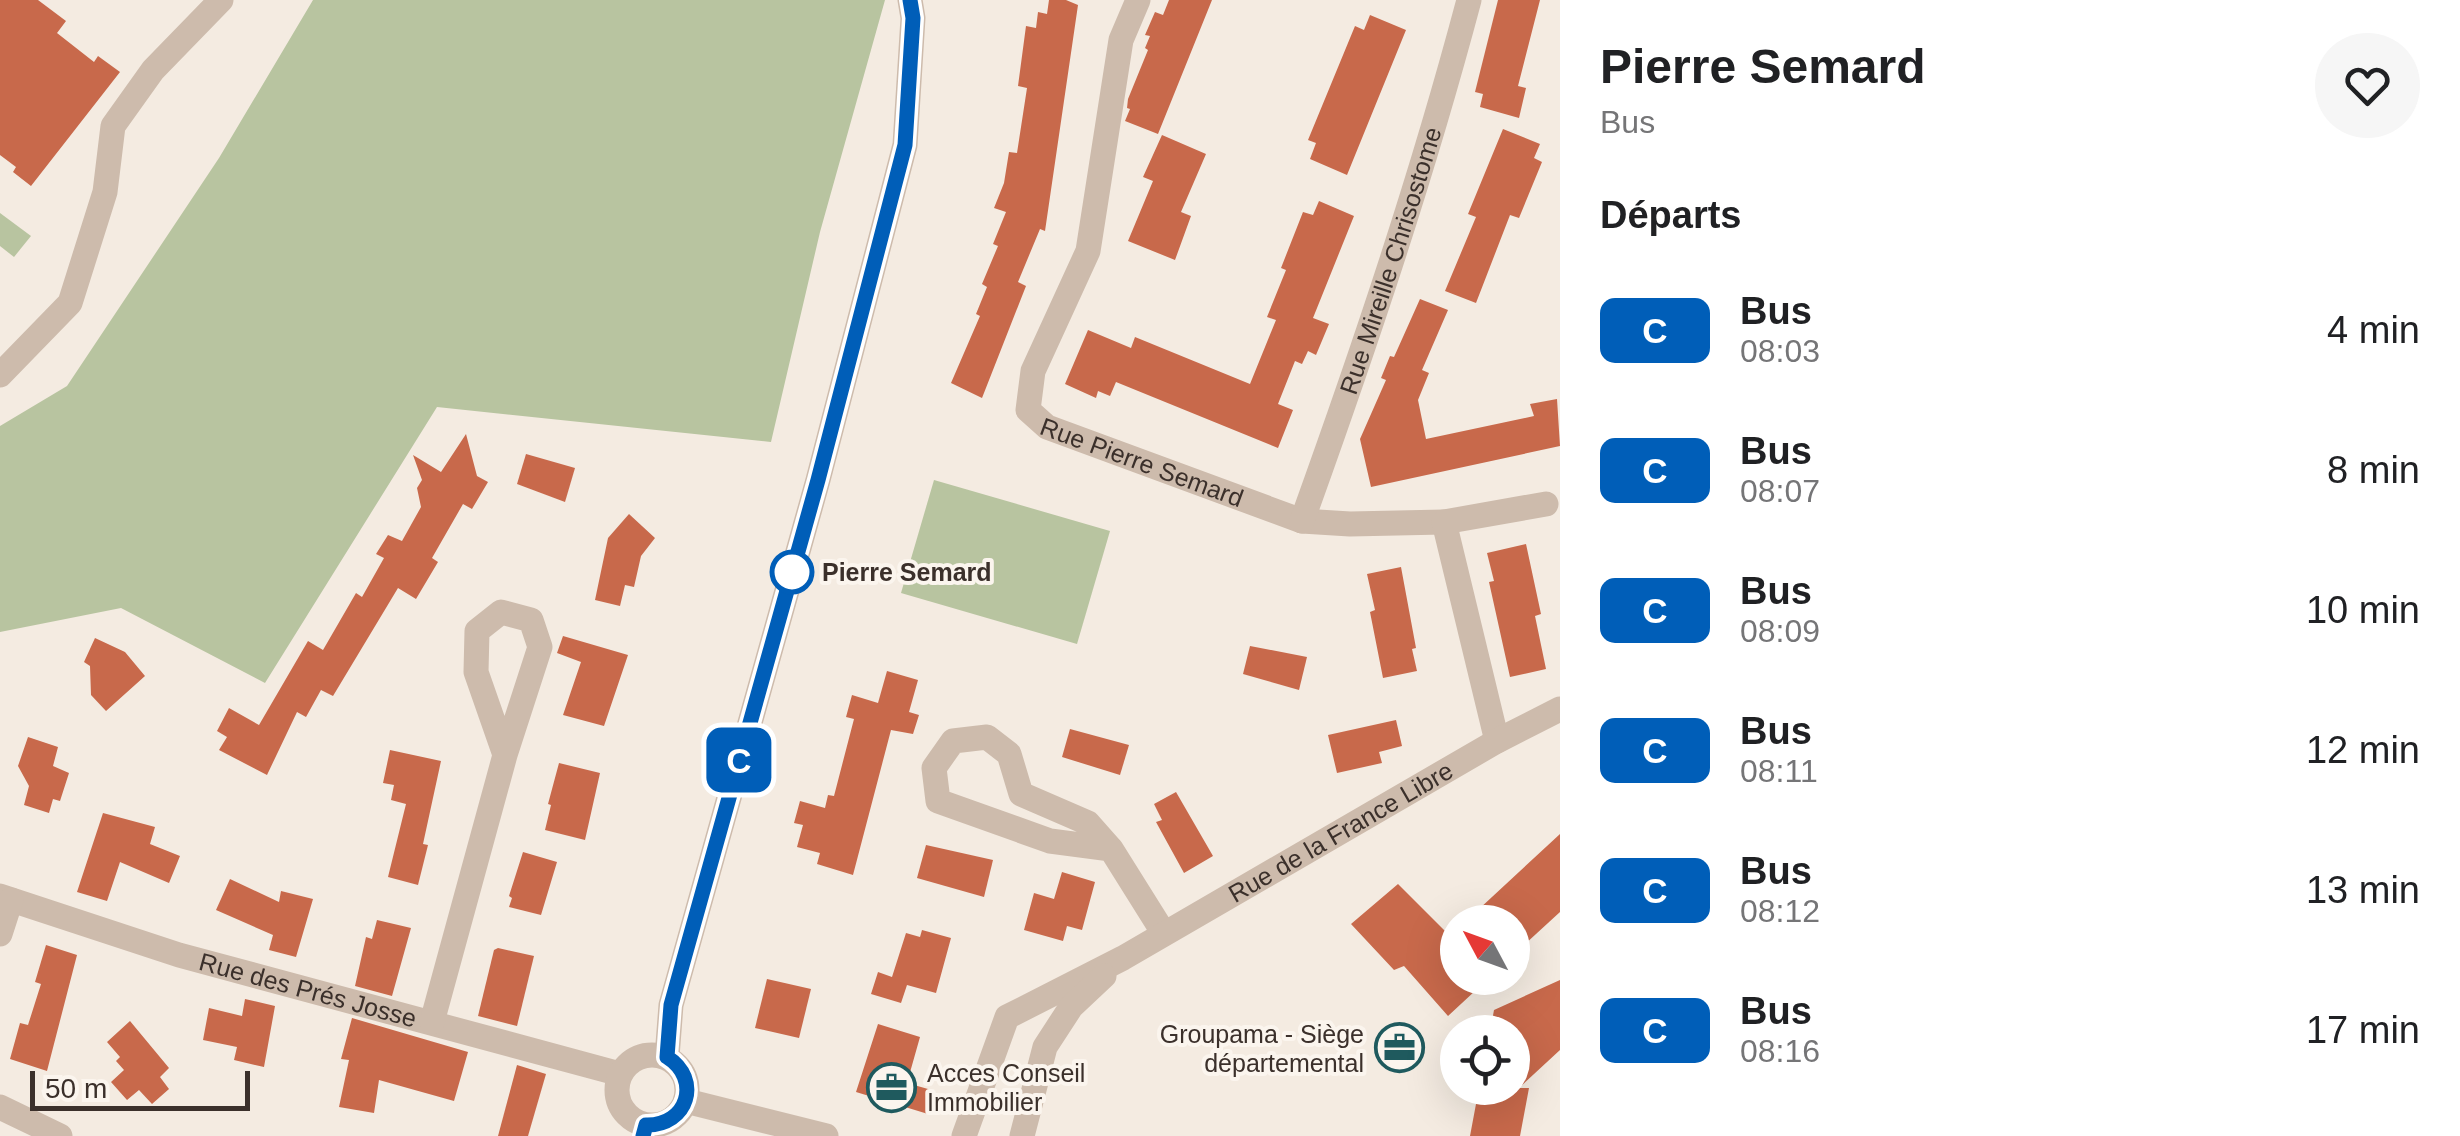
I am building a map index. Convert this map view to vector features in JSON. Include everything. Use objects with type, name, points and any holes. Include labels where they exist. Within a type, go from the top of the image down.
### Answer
[{"type":"street","points":[[0,375],[70,303],[105,192],[114,126],[153,70],[221,0]]},
{"type":"street","points":[[667,1057],[671,1005],[818,480],[905,145],[913,18],[910,0]]},
{"type":"street","name":"Rue Pierre Semard","points":[[1138,0],[1121,40],[1088,251],[1033,371],[1028,410],[1046,426],[1302,521],[1444,522],[1546,504]]},
{"type":"street","name":"Rue Mireille Chrisostome","points":[[1302,521],[1362,356],[1432,138],[1469,0]]},
{"type":"street","points":[[1444,522],[1497,741]]},
{"type":"street","points":[[432,1022],[504,755],[540,647],[530,620],[500,612],[477,631],[476,672],[504,755]]},
{"type":"street","name":"Rue de la France Libre","points":[[964,1136],[1007,1017],[1122,958],[1497,741],[1560,709]]},
{"type":"street","points":[[1111,849],[1050,840],[938,801],[934,768],[953,741],[986,737],[1009,754],[1021,794],[1088,823],[1111,849],[1163,932]]},
{"type":"street","points":[[0,934],[6,898]]},
{"type":"street","name":"Rue des Prés Josse","points":[[6,898],[179,956],[620,1074]]},
{"type":"street","name":"Rue de la France Libre","points":[[1022,1136],[1044,1047],[1072,1007],[1122,958]]},
{"type":"street","points":[[645,1055],[667,1057],[676,1063],[687,1081],[686,1101],[682,1110],[666,1123],[645,1131],[620,1106],[620,1074],[626,1065],[645,1055]]},
{"type":"street","points":[[686,1101],[826,1136]]},
{"type":"street","points":[[0,1108],[60,1136]]},
{"type":"green space","points":[[313,0],[885,0],[820,232],[771,442],[437,407],[265,683],[121,608],[0,632],[0,426],[67,386],[219,158]]},
{"type":"green space","points":[[0,213],[31,236],[14,257],[0,246]]},
{"type":"green space","points":[[934,480],[1110,531],[1077,644],[901,593]]},
{"type":"building","points":[[0,0],[38,0],[66,21],[57,33],[94,62],[98,56],[120,72],[31,186],[0,155]]},
{"type":"building","points":[[1049,0],[1078,5],[1045,231],[1040,229],[1018,282],[1026,286],[982,398],[951,383],[980,316],[976,314],[987,287],[982,284],[998,246],[993,244],[1006,212],[994,208],[1004,183],[1009,152],[1017,153],[1027,88],[1018,86],[1026,26],[1036,28],[1038,12],[1047,14]]},
{"type":"building","points":[[1169,0],[1212,0],[1158,134],[1125,121],[1130,109],[1128,99],[1148,50],[1145,48],[1150,36],[1145,35],[1155,12],[1163,15]]},
{"type":"building","points":[[1498,0],[1540,0],[1518,86],[1526,88],[1519,118],[1480,107],[1483,94],[1475,92]]},
{"type":"building","points":[[1370,15],[1406,30],[1347,175],[1310,159],[1316,143],[1308,140],[1355,26],[1364,30]]},
{"type":"building","points":[[1503,129],[1540,144],[1534,158],[1542,162],[1519,218],[1510,215],[1476,303],[1445,291],[1476,217],[1468,214]]},
{"type":"building","points":[[1162,135],[1206,154],[1181,212],[1191,216],[1175,260],[1128,241],[1153,181],[1143,177]]},
{"type":"building","points":[[1319,201],[1354,216],[1313,318],[1329,324],[1316,355],[1308,351],[1302,364],[1295,361],[1278,404],[1293,410],[1278,448],[1116,382],[1110,396],[1098,391],[1096,398],[1065,384],[1088,330],[1131,348],[1135,337],[1250,384],[1276,320],[1267,317],[1286,270],[1281,268],[1303,212],[1313,215]]},
{"type":"building","points":[[1420,299],[1448,310],[1422,370],[1429,373],[1418,400],[1426,439],[1534,416],[1530,404],[1557,399],[1560,446],[1371,487],[1360,439],[1386,380],[1381,378],[1390,356],[1394,357]]},
{"type":"building","points":[[466,434],[477,476],[488,482],[472,509],[463,504],[432,558],[438,562],[416,599],[398,588],[333,696],[321,690],[306,717],[297,712],[267,775],[219,750],[227,737],[217,731],[229,708],[259,725],[308,641],[323,650],[356,593],[362,597],[384,558],[376,554],[388,535],[402,541],[421,507],[417,488],[422,480],[413,455],[441,472]]},
{"type":"building","points":[[526,454],[575,468],[565,502],[517,484]]},
{"type":"building","points":[[629,514],[655,538],[641,556],[634,587],[625,585],[620,606],[595,600],[608,538]]},
{"type":"building","points":[[1526,544],[1541,614],[1535,616],[1546,669],[1510,677],[1489,582],[1494,581],[1487,553]]},
{"type":"building","points":[[1401,567],[1417,671],[1383,678],[1367,574]]},
{"type":"building","points":[[563,636],[628,655],[604,726],[563,715],[581,662],[557,653]]},
{"type":"building","points":[[95,638],[125,652],[145,676],[106,711],[91,695],[90,666],[84,662]]},
{"type":"building","points":[[1250,646],[1307,657],[1299,690],[1243,674]]},
{"type":"building","points":[[887,671],[918,680],[909,712],[919,715],[913,734],[891,730],[853,875],[817,864],[820,853],[797,847],[803,825],[794,823],[800,801],[825,808],[828,795],[834,796],[854,719],[846,717],[852,695],[878,703]]},
{"type":"building","points":[[1396,720],[1402,746],[1379,752],[1382,763],[1337,773],[1328,735]]},
{"type":"building","points":[[1070,729],[1129,745],[1120,775],[1062,757]]},
{"type":"building","points":[[28,737],[58,747],[53,766],[69,773],[60,801],[53,799],[49,813],[24,805],[29,786],[18,766]]},
{"type":"building","points":[[390,750],[441,761],[418,885],[388,877],[406,804],[391,800],[394,785],[383,783]]},
{"type":"building","points":[[559,763],[600,773],[585,840],[545,830]]},
{"type":"building","points":[[1176,792],[1213,856],[1184,873],[1156,822],[1162,820],[1154,804]]},
{"type":"building","points":[[103,813],[155,827],[150,844],[180,856],[169,883],[120,862],[107,901],[77,892]]},
{"type":"building","points":[[1560,834],[1560,912],[1530,940],[1530,905],[1483,905]]},
{"type":"building","points":[[926,845],[993,860],[984,897],[917,878]]},
{"type":"building","points":[[523,852],[557,862],[541,915],[509,907]]},
{"type":"building","points":[[1062,872],[1095,882],[1082,930],[1067,926],[1063,941],[1024,930],[1034,893],[1054,899]]},
{"type":"building","points":[[230,879],[279,902],[281,891],[313,899],[296,957],[269,950],[273,935],[216,910]]},
{"type":"building","points":[[1398,884],[1440,926],[1440,995],[1471,995],[1447,1015],[1404,966],[1394,970],[1351,924]]},
{"type":"building","points":[[377,920],[411,928],[392,996],[355,986],[366,937],[372,939]]},
{"type":"building","points":[[922,930],[951,938],[936,993],[907,985],[901,1003],[871,994],[878,972],[892,977],[906,933],[920,937]]},
{"type":"building","points":[[46,945],[77,955],[47,1071],[10,1059],[20,1023],[28,1025],[41,984],[35,982]]},
{"type":"building","points":[[494,950],[534,956],[517,1026],[478,1016]]},
{"type":"building","points":[[767,979],[811,989],[799,1038],[755,1028]]},
{"type":"building","points":[[1560,980],[1560,1050],[1530,1078],[1530,1015],[1493,1015],[1494,1010]]},
{"type":"building","points":[[245,999],[275,1006],[264,1067],[234,1060],[237,1047],[203,1040],[209,1008],[242,1016]]},
{"type":"building","points":[[352,1018],[468,1052],[454,1101],[379,1080],[374,1113],[339,1107],[349,1060],[341,1059]]},
{"type":"building","points":[[130,1021],[169,1068],[160,1077],[169,1089],[152,1104],[139,1090],[127,1100],[111,1082],[124,1070],[116,1061],[120,1057],[107,1042]]},
{"type":"building","points":[[878,1024],[920,1037],[907,1083],[935,1091],[928,1114],[856,1092]]},
{"type":"building","points":[[517,1065],[546,1074],[528,1136],[498,1136]]},
{"type":"building","points":[[1476,1105],[1526,1105],[1520,1136],[1470,1136]]},
{"type":"bus line","name":"C","points":[[643,1136],[646,1125],[657,1126],[675,1118],[686,1101],[687,1081],[676,1063],[667,1057],[671,1005],[818,480],[905,145],[913,18],[910,0]]},
{"type":"place","name":"Pierre Semard","points":[[792,572]]},
{"type":"place","name":"Groupama - Siège départemental","points":[[1399,1048]]},
{"type":"place","name":"Acces Conseil Immobilier","points":[[892,1087]]}]
